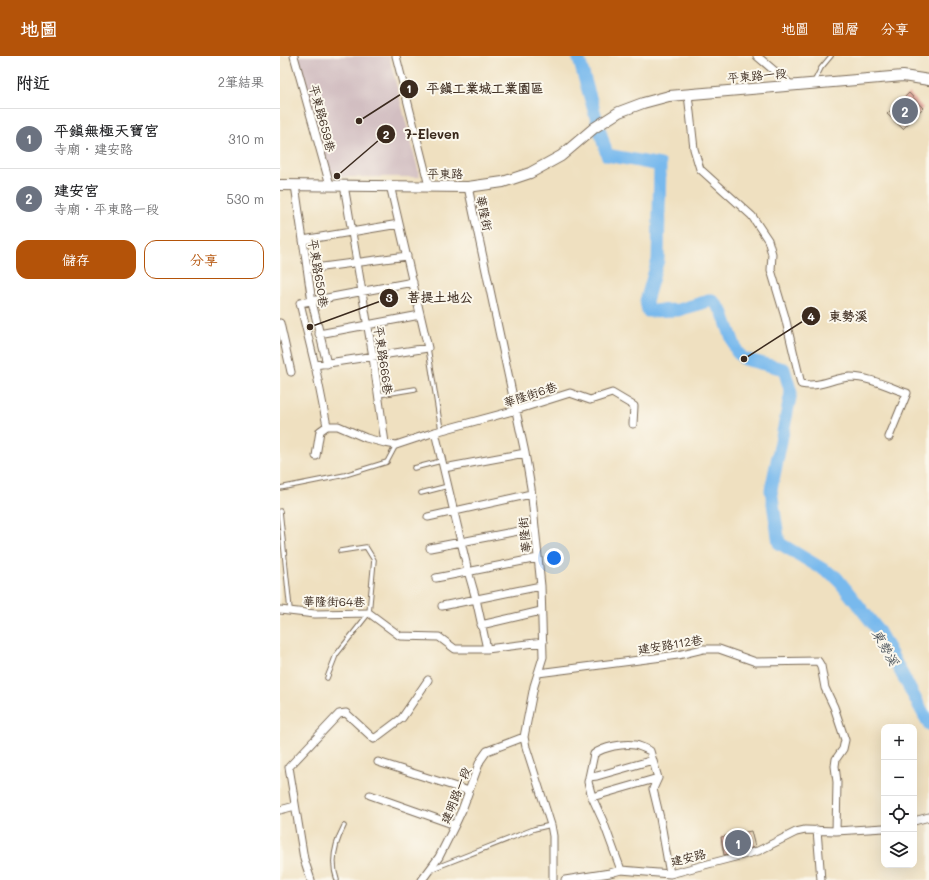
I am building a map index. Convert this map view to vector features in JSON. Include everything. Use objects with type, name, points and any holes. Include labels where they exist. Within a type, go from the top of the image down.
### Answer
[{"type":"street","name":"平東路659巷","points":[[294,56],[330,185]]},
{"type":"street","points":[[396,56],[429,186]]},
{"type":"street","points":[[757,56],[791,85]]},
{"type":"street","name":"平東路一段","points":[[594,128],[619,112],[643,103],[669,96],[903,76],[929,80]]},
{"type":"street","points":[[688,94],[694,149],[700,169],[752,216],[768,240],[772,254],[771,270],[785,317],[801,384],[812,386],[849,377],[862,378],[907,393],[890,437]]},
{"type":"street","name":"平東路","points":[[280,185],[468,187],[503,182],[530,173],[562,156],[594,128]]},
{"type":"street","name":"平東路650巷","points":[[295,185],[312,302],[326,364]]},
{"type":"street","name":"平東路666巷","points":[[344,185],[368,324],[385,443]]},
{"type":"street","points":[[315,365],[428,348],[390,186]]},
{"type":"street","name":"華隆街","points":[[468,187],[525,453],[531,494],[541,586],[543,657],[534,686],[524,737],[551,825],[553,836],[553,880]]},
{"type":"street","points":[[303,240],[399,224]]},
{"type":"street","points":[[307,269],[407,256]]},
{"type":"street","points":[[327,426],[315,365],[300,303],[312,302],[413,282]]},
{"type":"street","points":[[319,334],[420,315]]},
{"type":"street","points":[[280,323],[291,372]]},
{"type":"street","name":"華隆街6巷","points":[[396,445],[570,393],[590,400],[612,393],[634,406],[633,424]]},
{"type":"street","points":[[316,456],[320,431],[327,426],[338,426],[366,438],[396,445]]},
{"type":"street","points":[[438,432],[443,464],[487,649]]},
{"type":"street","points":[[443,464],[525,453]]},
{"type":"street","points":[[428,517],[531,494]]},
{"type":"street","points":[[430,548],[534,528]]},
{"type":"street","points":[[436,578],[538,558]]},
{"type":"street","points":[[442,606],[541,586]]},
{"type":"street","name":"華隆街64巷","points":[[280,610],[315,614],[369,613],[400,636],[439,637],[456,649],[487,649],[543,642]]},
{"type":"street","points":[[481,625],[541,611]]},
{"type":"street","name":"建安路112巷","points":[[538,673],[678,655],[703,648],[719,648],[733,655],[756,662],[818,661],[821,666],[826,688],[845,740],[843,749],[836,759],[835,766],[837,782],[836,831]]},
{"type":"street","points":[[311,880],[304,859],[289,767],[339,714],[346,713],[374,740],[402,718],[428,680]]},
{"type":"street","name":"建明路一段","points":[[422,880],[439,857],[455,825],[480,761],[487,750],[524,737]]},
{"type":"street","points":[[621,870],[604,821],[592,797],[588,782],[594,754],[599,750],[623,745],[635,745],[650,751],[658,778],[653,789],[654,798],[660,818],[670,874]]},
{"type":"street","points":[[589,777],[653,760]]},
{"type":"street","points":[[378,762],[469,790]]},
{"type":"street","points":[[592,797],[658,778]]},
{"type":"street","points":[[370,795],[455,825]]},
{"type":"street","points":[[280,810],[295,806]]},
{"type":"street","points":[[917,820],[929,817]]},
{"type":"street","name":"建安路","points":[[565,880],[612,876],[621,870],[670,874],[758,851],[796,832],[805,830],[836,831],[881,828]]},
{"type":"street","points":[[817,830],[821,880]]},
{"type":"lane","points":[[814,83],[821,68],[831,56]]},
{"type":"lane","points":[[428,348],[438,432]]},
{"type":"lane","points":[[378,395],[415,389]]},
{"type":"lane","points":[[280,488],[345,475],[387,462],[396,445]]},
{"type":"lane","points":[[414,468],[443,464]]},
{"type":"lane","points":[[421,493],[448,486]]},
{"type":"lane","points":[[280,512],[290,610]]},
{"type":"lane","points":[[327,678],[336,654],[369,613],[374,560],[366,548],[340,551]]},
{"type":"lane","points":[[429,870],[534,828],[551,825]]},
{"type":"lane","points":[[337,880],[335,874],[334,851],[337,839],[344,826]]},
{"type":"shaded area","points":[[296,56],[389,56],[420,177],[329,177]]},
{"type":"building","points":[[909,93],[923,108],[903,129],[887,114]]},
{"type":"building","points":[[751,831],[755,847],[724,855],[721,837]]},
{"type":"waterway","name":"東勢溪","points":[[578,56],[607,155],[660,165],[658,260],[646,301],[648,311],[678,310],[712,300],[722,311],[737,352],[744,359],[784,369],[791,393],[771,490],[779,543],[836,577],[878,630],[929,724]]},
{"type":"place","name":"建安宮","points":[[905,111]]},
{"type":"place","name":"平鎮工業城工業園區","points":[[359,121]]},
{"type":"place","name":"7-Eleven","points":[[337,176]]},
{"type":"place","name":"菩提土地公","points":[[310,327]]},
{"type":"place","name":"東勢溪","points":[[744,359]]},
{"type":"place","name":"平鎮無極天寶宮","points":[[738,843]]}]
